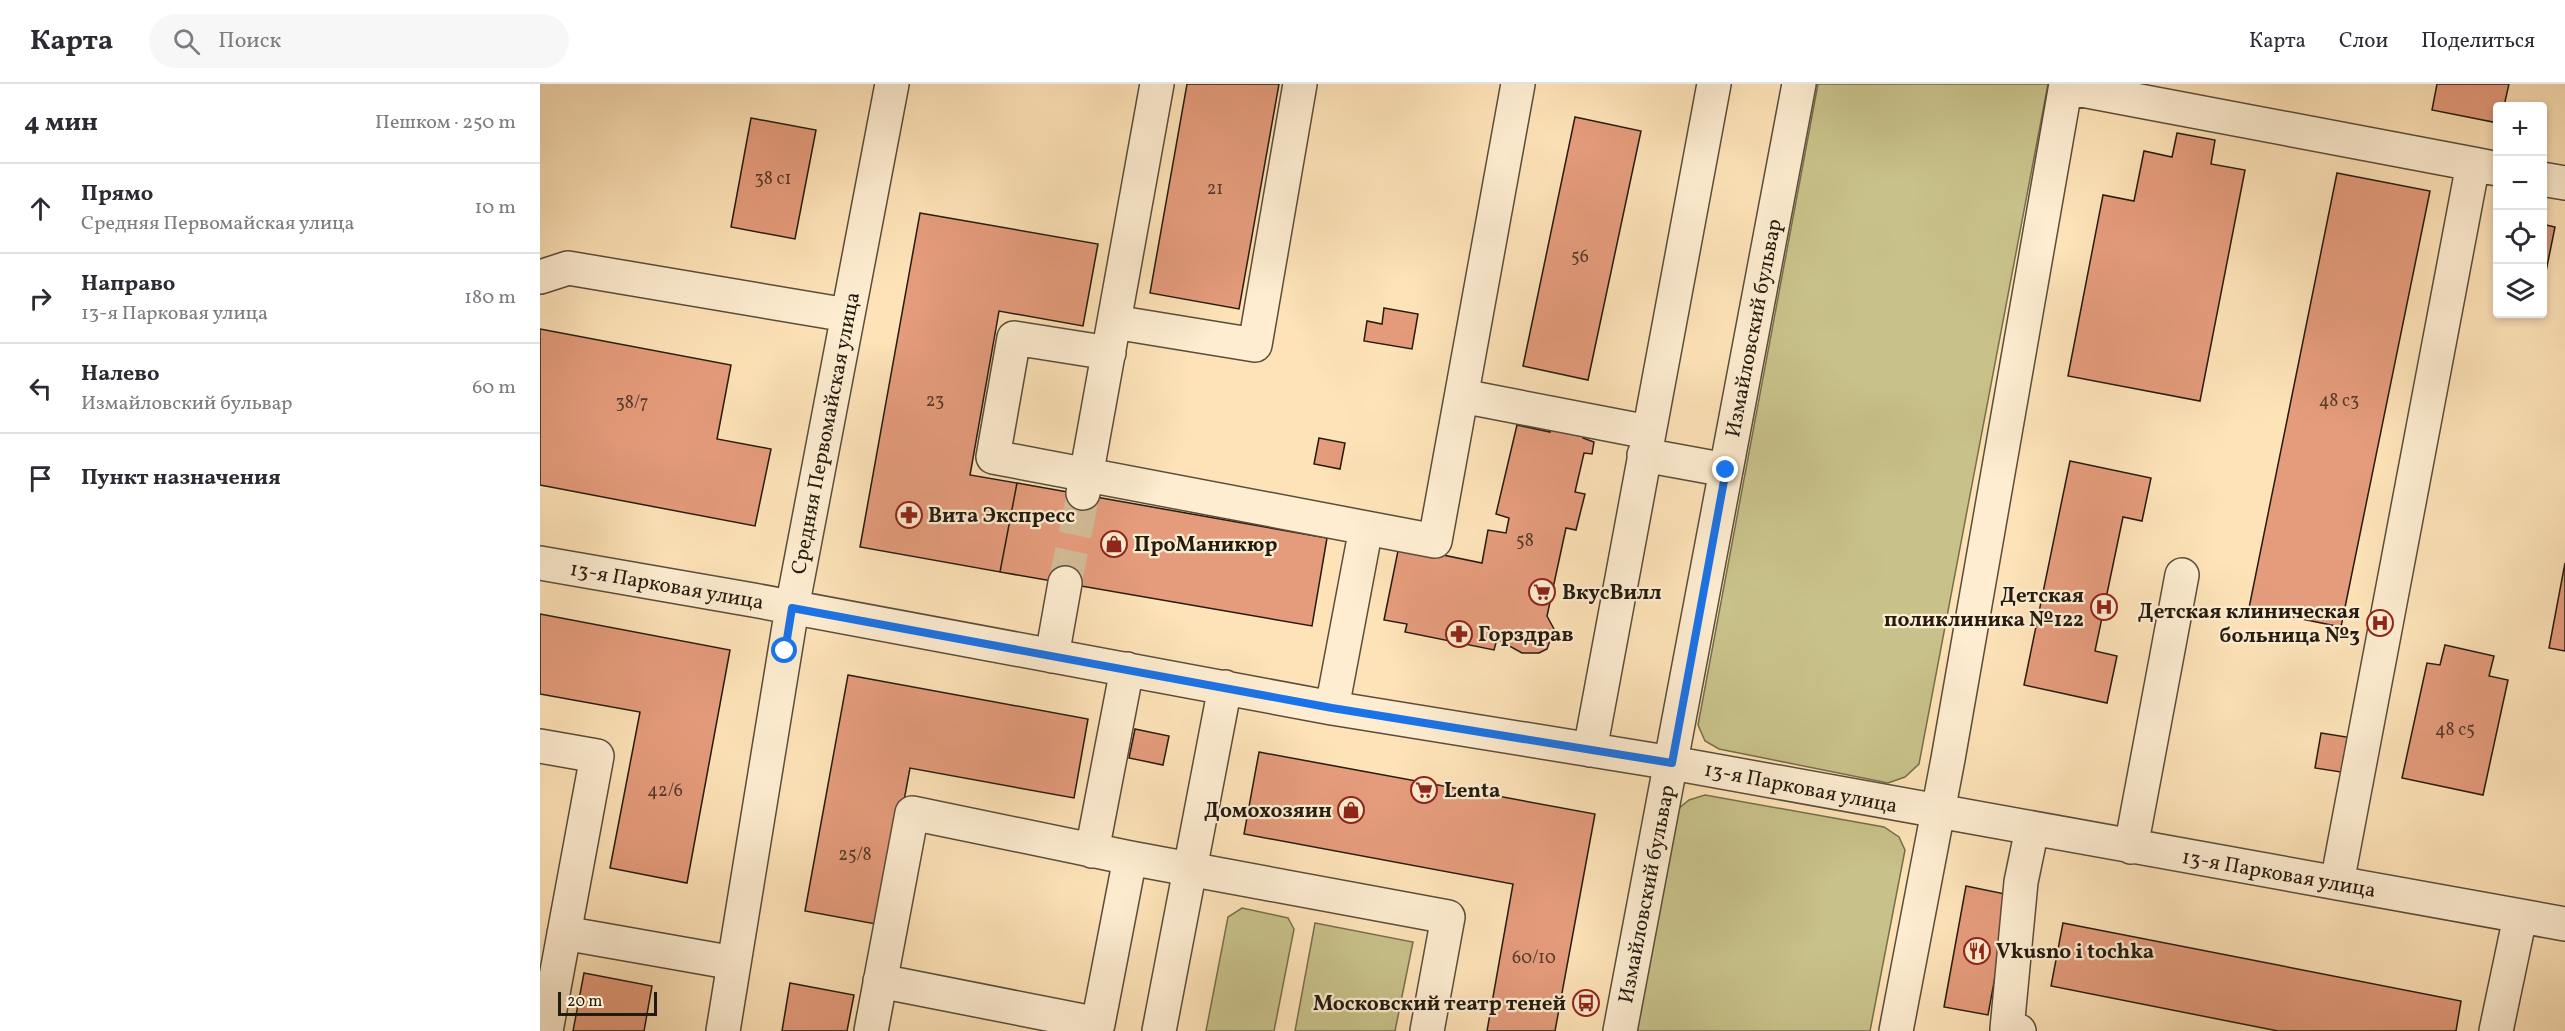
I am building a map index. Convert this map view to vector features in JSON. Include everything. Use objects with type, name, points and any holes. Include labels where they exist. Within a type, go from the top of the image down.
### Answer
[{"type":"street","name":"Средняя Первомайская улица","points":[[723,1031],[792,608],[892,84]]},
{"type":"street","points":[[1085,484],[1157,84]]},
{"type":"street","points":[[1300,84],[1255,345],[1111,337],[1014,338],[993,457],[1085,484],[1435,541],[1518,84]]},
{"type":"street","points":[[1590,750],[1712,84]]},
{"type":"street","name":"Измайловский бульвар","points":[[1620,1031],[1799,84]]},
{"type":"street","points":[[1896,1031],[1938,812],[2066,85],[2485,167],[2337,883]]},
{"type":"street","points":[[2547,180],[2565,183]]},
{"type":"street","points":[[540,277],[568,268],[847,315]]},
{"type":"street","points":[[1462,396],[1646,443],[1726,470]]},
{"type":"street","points":[[1332,708],[1366,528]]},
{"type":"street","name":"13-я Парковая улица","points":[[540,563],[1332,708],[1672,763],[2565,924]]},
{"type":"street","points":[[2131,846],[2182,575]]},
{"type":"street","points":[[1052,656],[1065,583]]},
{"type":"street","points":[[1092,851],[1127,669]]},
{"type":"street","points":[[1159,1031],[1225,687]]},
{"type":"street","points":[[540,746],[597,756],[546,1031]]},
{"type":"street","points":[[871,1031],[912,813],[1092,851],[1448,917],[1427,1031]]},
{"type":"street","points":[[2010,1030],[2021,882],[2032,829]]},
{"type":"street","points":[[880,981],[1098,1024],[1130,858]]},
{"type":"street","points":[[2496,1031],[2520,917]]},
{"type":"street","points":[[564,933],[734,963]]},
{"type":"shaded area","points":[[1818,84],[2048,84],[1919,764],[1905,777],[1888,783],[1719,749],[1705,741],[1698,725]]},
{"type":"shaded area","points":[[1705,795],[1884,827],[1899,837],[1905,850],[1870,1031],[1636,1031],[1677,810],[1689,800]]},
{"type":"shaded area","points":[[1242,908],[1288,918],[1294,929],[1274,1031],[1206,1031],[1228,917]]},
{"type":"shaded area","points":[[1315,923],[1413,942],[1395,1031],[1295,1031]]},
{"type":"building","points":[[1187,84],[1279,84],[1239,309],[1150,293]]},
{"type":"building","points":[[2437,84],[2509,84],[2505,102],[2493,102],[2493,122],[2432,110]]},
{"type":"building","points":[[1575,117],[1641,131],[1588,380],[1523,366]]},
{"type":"building","points":[[751,118],[816,130],[795,239],[731,227]]},
{"type":"building","points":[[2177,133],[2215,140],[2211,164],[2245,170],[2200,401],[2068,376],[2103,195],[2134,201],[2144,151],[2172,157]]},
{"type":"building","points":[[2337,173],[2430,191],[2341,627],[2249,608]]},
{"type":"building","points":[[920,213],[1098,244],[1083,326],[999,311],[970,475],[1017,483],[1000,572],[860,547]]},
{"type":"building","points":[[2547,225],[2555,227],[2547,266]]},
{"type":"building","points":[[1384,308],[1418,314],[1412,349],[1364,341],[1367,321],[1382,324]]},
{"type":"building","points":[[540,329],[731,365],[717,439],[771,449],[755,526],[540,485]]},
{"type":"building","points":[[1551,424],[1584,432],[1583,438],[1594,442],[1592,454],[1584,453],[1575,492],[1585,494],[1576,530],[1566,528],[1547,616],[1554,629],[1547,649],[1539,653],[1522,653],[1497,639],[1494,650],[1405,632],[1407,624],[1384,620],[1399,546],[1482,563],[1488,530],[1506,533],[1509,518],[1496,514],[1517,425],[1550,432]]},
{"type":"building","points":[[1319,438],[1345,443],[1340,469],[1314,464]]},
{"type":"building","name":"Детская поликлиника №122","points":[[2070,461],[2151,478],[2142,521],[2123,517],[2095,651],[2117,656],[2107,703],[2024,685]]},
{"type":"building","points":[[1017,483],[1327,538],[1312,626],[1000,572]]},
{"type":"building","points":[[2565,563],[2565,651],[2549,648]]},
{"type":"building","points":[[540,614],[730,650],[687,883],[610,868],[640,712],[540,694]]},
{"type":"building","points":[[2445,645],[2494,656],[2489,676],[2508,680],[2483,795],[2402,778],[2427,663],[2440,665]]},
{"type":"building","points":[[848,675],[1088,719],[1074,798],[910,768],[881,925],[805,911]]},
{"type":"building","points":[[1135,729],[1169,736],[1163,765],[1129,758]]},
{"type":"building","points":[[2321,733],[2353,738],[2347,773],[2315,768]]},
{"type":"building","points":[[1259,752],[1595,814],[1555,1031],[1487,1031],[1513,884],[1244,834]]},
{"type":"building","name":"Vkusno i tochka","points":[[1966,886],[2010,895],[1988,1015],[1944,1007]]},
{"type":"building","points":[[2063,923],[2461,1001],[2456,1031],[2278,1031],[2051,986]]},
{"type":"building","points":[[584,973],[652,986],[644,1031],[573,1031]]},
{"type":"building","points":[[790,983],[854,995],[847,1031],[782,1031]]},
{"type":"tunnel","points":[[1065,583],[1083,495]]},
{"type":"place","name":"Вита Экспресс","points":[[909,515]]},
{"type":"place","name":"ПроМаникюр","points":[[1114,544]]},
{"type":"place","name":"ВкусВилл","points":[[1542,592]]},
{"type":"place","name":"Детская поликлиника №122","points":[[2104,607]]},
{"type":"place","name":"Детская клиническая больница №3","points":[[2380,623]]},
{"type":"place","name":"Горздрав","points":[[1459,634]]},
{"type":"place","name":"Lenta","points":[[1424,790]]},
{"type":"place","name":"Домохозяин","points":[[1351,810]]},
{"type":"place","name":"Vkusno i tochka","points":[[1977,951]]},
{"type":"place","name":"Московский театр теней","points":[[1586,1003]]},
{"type":"route","points":[[785,651],[792,608],[1332,708],[1672,763],[1726,470]]}]
